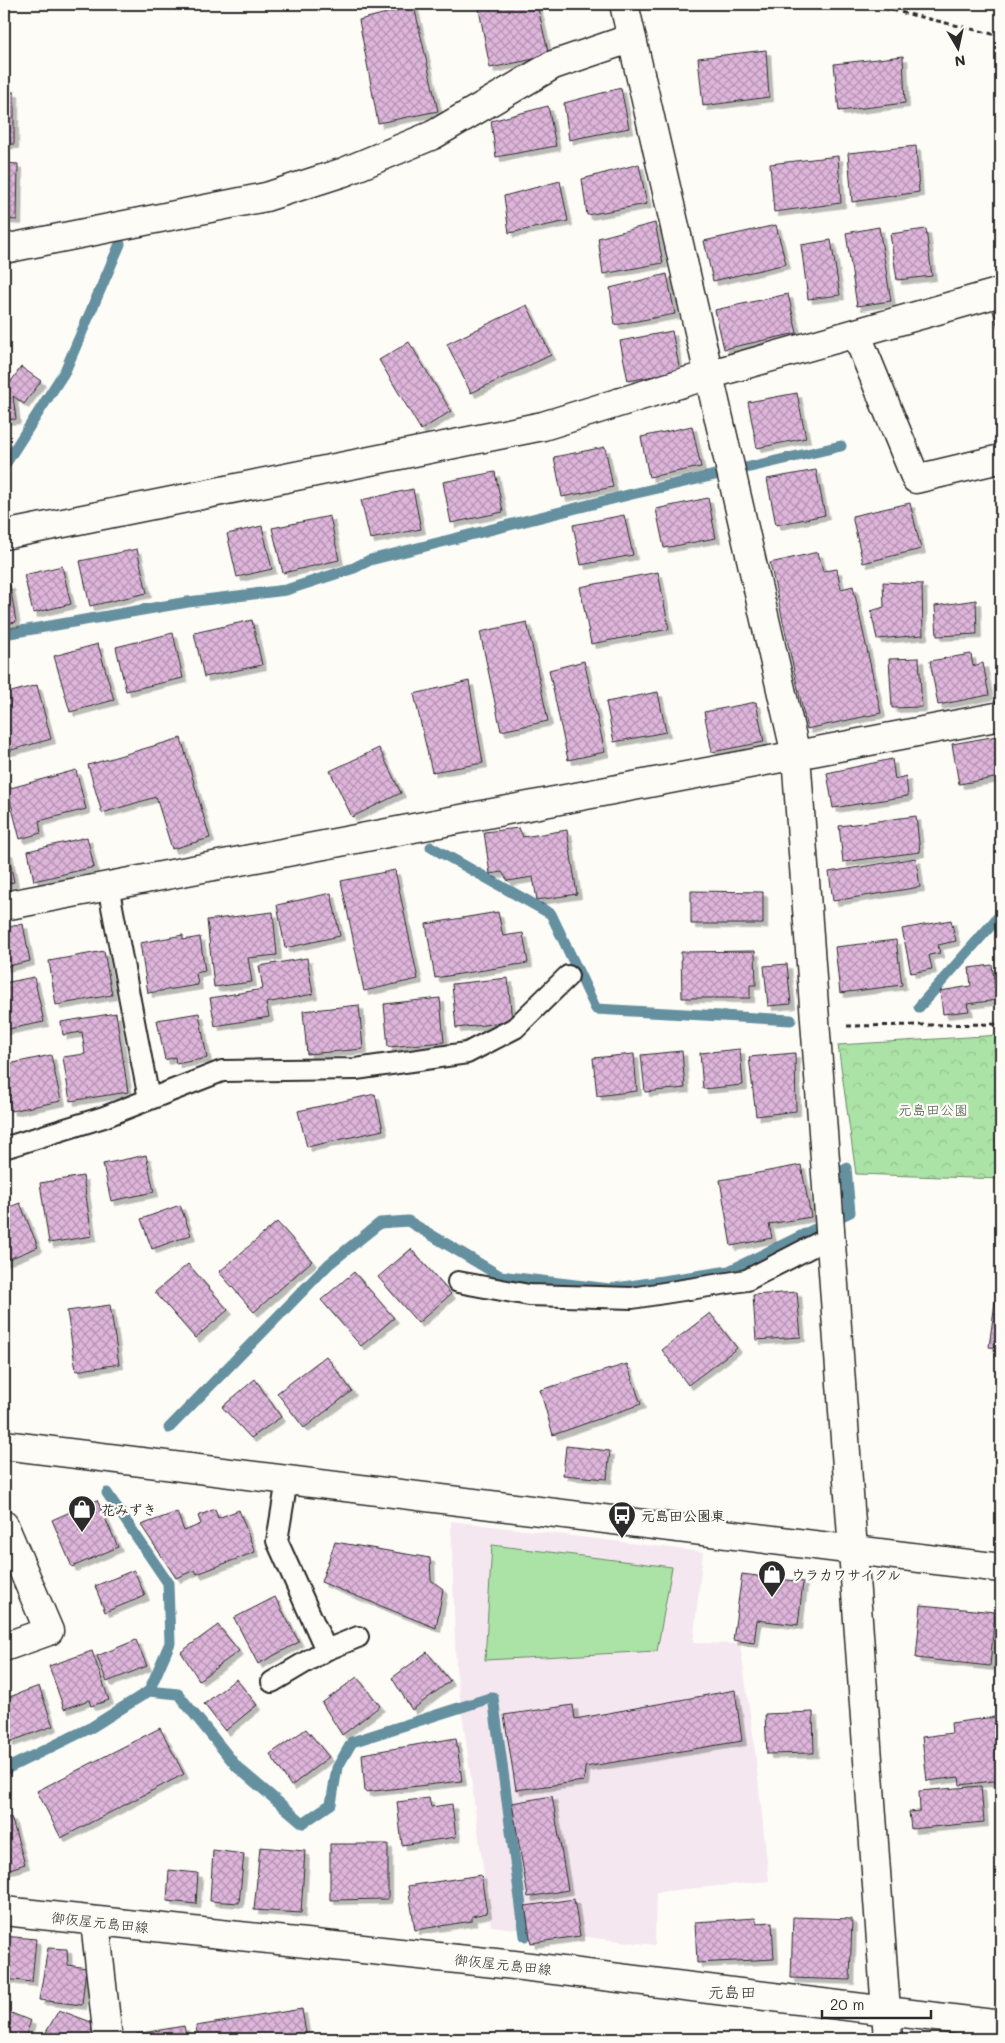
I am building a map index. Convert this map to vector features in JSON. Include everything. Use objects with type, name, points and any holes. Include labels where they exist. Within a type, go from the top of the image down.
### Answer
[{"type":"street","points":[[624,4],[796,755],[814,1026],[832,1236],[888,2039]]},
{"type":"street","points":[[4,249],[266,197],[344,172],[434,135],[553,65],[632,38]]},
{"type":"street","points":[[4,534],[543,426],[708,375],[1001,292]]},
{"type":"street","points":[[856,333],[916,479],[1000,459]]},
{"type":"street","points":[[4,906],[1001,716]]},
{"type":"street","points":[[4,1445],[1001,1568]]},
{"type":"street","points":[[4,1525],[49,1631],[4,1646]]},
{"type":"street","name":"御仮屋元島田線","points":[[4,1911],[95,1922],[514,1964],[1001,2025]]},
{"type":"street","points":[[95,1922],[108,2039]]},
{"type":"lane","points":[[108,886],[149,1099]]},
{"type":"lane","points":[[4,1148],[104,1117],[222,1071],[356,1069],[467,1053],[514,1028],[568,976]]},
{"type":"lane","points":[[458,1282],[529,1296],[632,1298],[747,1280],[832,1236]]},
{"type":"lane","points":[[287,1480],[277,1541],[326,1650]]},
{"type":"lane","points":[[272,1682],[326,1650],[358,1637]]},
{"type":"path","points":[[866,4],[1001,36]]},
{"type":"path","points":[[814,1026],[1001,1024]]},
{"type":"shaded area","points":[[451,1521],[703,1552],[693,1643],[740,1644],[754,1741],[769,1881],[656,1892],[655,1945],[491,1926],[456,1668]]},
{"type":"green space","name":"元島田公園","points":[[1001,1035],[1001,1179],[856,1174],[838,1045]]},
{"type":"green space","points":[[492,1545],[672,1567],[657,1651],[485,1660]]},
{"type":"building","points":[[478,4],[537,4],[549,56],[490,68]]},
{"type":"building","points":[[414,6],[438,111],[378,123],[359,20]]},
{"type":"building","points":[[766,50],[769,97],[703,106],[698,58]]},
{"type":"building","points":[[903,56],[905,103],[839,111],[834,64]]},
{"type":"building","points":[[621,88],[629,128],[569,140],[564,103]]},
{"type":"building","points":[[4,92],[14,92],[14,144],[4,144]]},
{"type":"building","points":[[548,106],[556,146],[496,157],[491,121]]},
{"type":"building","points":[[916,146],[919,192],[852,202],[848,153]]},
{"type":"building","points":[[838,156],[841,203],[774,212],[770,164]]},
{"type":"building","points":[[4,163],[18,164],[17,220],[4,219]]},
{"type":"building","points":[[639,164],[647,204],[587,215],[582,179]]},
{"type":"building","points":[[560,181],[568,221],[509,233],[504,196]]},
{"type":"building","points":[[655,223],[663,263],[603,274],[598,238]]},
{"type":"building","points":[[776,225],[786,264],[713,281],[704,241]]},
{"type":"building","points":[[879,227],[891,301],[857,306],[846,233]]},
{"type":"building","points":[[926,229],[932,276],[897,280],[890,234]]},
{"type":"building","points":[[831,240],[840,295],[808,299],[801,245]]},
{"type":"building","points":[[667,274],[675,314],[615,325],[610,288]]},
{"type":"building","points":[[788,294],[797,333],[724,349],[715,310]]},
{"type":"building","points":[[527,305],[551,355],[471,393],[447,344]]},
{"type":"building","points":[[1001,309],[1001,337],[993,311]]},
{"type":"building","points":[[672,331],[680,371],[628,381],[620,341]]},
{"type":"building","points":[[409,342],[451,411],[421,430],[379,360]]},
{"type":"building","points":[[21,367],[41,381],[24,404],[13,396],[16,419],[4,420],[4,376],[9,375],[10,383]]},
{"type":"building","points":[[797,393],[806,438],[757,448],[748,402]]},
{"type":"building","points":[[692,426],[701,467],[649,477],[641,437]]},
{"type":"building","points":[[605,447],[613,487],[562,497],[554,457]]},
{"type":"building","points":[[816,470],[825,515],[776,525],[767,479]]},
{"type":"building","points":[[495,472],[503,512],[451,523],[443,482]]},
{"type":"building","points":[[413,489],[421,529],[370,539],[361,500]]},
{"type":"building","points":[[708,498],[716,538],[664,548],[656,509]]},
{"type":"building","points":[[910,503],[921,549],[863,563],[852,516]]},
{"type":"building","points":[[624,515],[633,555],[581,565],[573,525]]},
{"type":"building","points":[[330,516],[339,560],[283,573],[272,528]]},
{"type":"building","points":[[262,526],[272,569],[237,577],[227,534]]},
{"type":"building","points":[[137,549],[147,593],[90,606],[80,561]]},
{"type":"building","points":[[818,552],[823,571],[837,569],[841,589],[853,586],[881,713],[807,729],[770,563]]},
{"type":"building","points":[[62,566],[71,604],[33,613],[24,575]]},
{"type":"building","points":[[658,572],[669,629],[591,644],[580,587]]},
{"type":"building","points":[[883,582],[922,584],[923,635],[877,639],[871,611],[884,607]]},
{"type":"building","points":[[4,585],[10,585],[16,622],[4,624]]},
{"type":"building","points":[[976,600],[977,634],[937,636],[935,606]]},
{"type":"building","points":[[252,620],[262,665],[204,677],[194,633]]},
{"type":"building","points":[[527,622],[548,721],[501,731],[480,632]]},
{"type":"building","points":[[173,633],[183,678],[126,691],[116,647]]},
{"type":"building","points":[[98,644],[114,700],[70,712],[54,656]]},
{"type":"building","points":[[971,654],[973,666],[983,663],[989,695],[938,705],[930,661]]},
{"type":"building","points":[[919,658],[922,707],[892,708],[889,659]]},
{"type":"building","points":[[584,661],[605,752],[568,760],[549,670]]},
{"type":"building","points":[[469,681],[483,763],[432,772],[414,694]]},
{"type":"building","points":[[37,685],[51,739],[4,752],[4,694]]},
{"type":"building","points":[[658,692],[666,732],[614,742],[606,702]]},
{"type":"building","points":[[756,702],[764,742],[712,752],[704,712]]},
{"type":"building","points":[[997,736],[1001,777],[959,784],[952,744]]},
{"type":"building","points":[[181,738],[210,838],[172,849],[156,797],[102,813],[88,765]]},
{"type":"building","points":[[379,748],[401,793],[352,817],[330,771]]},
{"type":"building","points":[[892,759],[895,779],[906,776],[908,796],[833,808],[827,773]]},
{"type":"building","points":[[76,770],[86,809],[39,821],[41,833],[20,839],[7,789]]},
{"type":"building","points":[[916,816],[920,852],[843,862],[839,826]]},
{"type":"building","points":[[519,828],[523,837],[567,830],[577,894],[537,900],[533,877],[508,881],[502,872],[490,874],[484,832]]},
{"type":"building","points":[[87,837],[94,867],[34,881],[28,851]]},
{"type":"building","points":[[8,851],[14,882],[4,884],[4,852]]},
{"type":"building","points":[[916,858],[920,887],[833,901],[829,872]]},
{"type":"building","points":[[395,870],[418,979],[364,991],[341,881]]},
{"type":"building","points":[[691,891],[763,892],[763,924],[691,924]]},
{"type":"building","points":[[331,893],[340,936],[285,948],[277,905]]},
{"type":"building","points":[[273,912],[277,955],[248,958],[252,982],[214,987],[207,920]]},
{"type":"building","points":[[498,912],[503,936],[523,933],[528,963],[435,978],[426,924]]},
{"type":"building","points":[[951,920],[956,941],[938,945],[940,953],[929,955],[932,969],[911,973],[902,929]]},
{"type":"building","points":[[23,924],[30,961],[4,967],[4,928]]},
{"type":"building","points":[[183,935],[183,940],[200,937],[205,971],[196,973],[198,985],[148,993],[140,943]]},
{"type":"building","points":[[896,940],[902,985],[840,993],[835,947]]},
{"type":"building","points":[[104,951],[112,995],[56,1005],[49,961]]},
{"type":"building","points":[[755,951],[756,985],[750,985],[750,998],[682,998],[681,952]]},
{"type":"building","points":[[307,958],[313,994],[266,1003],[269,1017],[215,1026],[210,998],[263,989],[259,966]]},
{"type":"building","points":[[787,964],[791,1004],[768,1006],[764,966]]},
{"type":"building","points":[[992,965],[997,1000],[967,1004],[969,1011],[943,1014],[940,991],[971,986],[969,968]]},
{"type":"building","points":[[34,977],[44,1022],[4,1030],[4,983]]},
{"type":"building","points":[[508,978],[512,1022],[456,1028],[452,984]]},
{"type":"building","points":[[440,998],[444,1042],[388,1047],[384,1004]]},
{"type":"building","points":[[359,1005],[363,1049],[307,1054],[303,1011]]},
{"type":"building","points":[[116,1013],[128,1092],[70,1101],[63,1057],[85,1054],[82,1032],[63,1035],[61,1022]]},
{"type":"building","points":[[199,1013],[207,1058],[176,1064],[175,1057],[165,1060],[157,1020]]},
{"type":"building","points":[[740,1049],[743,1085],[703,1089],[700,1053]]},
{"type":"building","points":[[682,1051],[685,1088],[645,1092],[641,1055]]},
{"type":"building","points":[[795,1053],[796,1111],[756,1116],[749,1057]]},
{"type":"building","points":[[634,1054],[637,1091],[597,1096],[593,1058]]},
{"type":"building","points":[[51,1055],[61,1101],[11,1111],[4,1065]]},
{"type":"building","points":[[375,1094],[383,1130],[307,1147],[298,1111]]},
{"type":"building","points":[[146,1155],[154,1192],[111,1201],[103,1164]]},
{"type":"building","points":[[801,1165],[811,1217],[769,1224],[772,1238],[731,1246],[720,1180]]},
{"type":"building","points":[[83,1176],[92,1236],[49,1243],[40,1183]]},
{"type":"building","points":[[20,1203],[38,1247],[4,1261],[4,1209]]},
{"type":"building","points":[[180,1205],[191,1235],[152,1249],[141,1219]]},
{"type":"building","points":[[277,1222],[312,1261],[254,1312],[219,1272]]},
{"type":"building","points":[[411,1249],[451,1294],[418,1323],[378,1277]]},
{"type":"building","points":[[188,1264],[228,1310],[195,1338],[155,1292]]},
{"type":"building","points":[[354,1272],[394,1318],[361,1346],[321,1300]]},
{"type":"building","points":[[999,1272],[1001,1272],[1001,1348],[989,1347]]},
{"type":"building","points":[[797,1292],[801,1337],[756,1340],[753,1295]]},
{"type":"building","points":[[110,1305],[119,1364],[76,1371],[67,1311]]},
{"type":"building","points":[[710,1313],[737,1348],[688,1385],[662,1350]]},
{"type":"building","points":[[326,1356],[352,1391],[304,1428],[277,1393]]},
{"type":"building","points":[[627,1364],[641,1404],[553,1435],[540,1390]]},
{"type":"building","points":[[255,1379],[281,1417],[251,1438],[222,1407]]},
{"type":"building","points":[[566,1446],[610,1451],[607,1479],[563,1475]]},
{"type":"building","points":[[97,1500],[118,1547],[72,1567],[52,1520]]},
{"type":"building","points":[[215,1509],[218,1518],[239,1510],[255,1552],[197,1574],[195,1570],[176,1578],[141,1525],[177,1512],[184,1531],[201,1524],[198,1516]]},
{"type":"building","points":[[335,1542],[430,1558],[431,1580],[443,1589],[436,1628],[321,1582]]},
{"type":"building","points":[[134,1570],[145,1596],[105,1612],[95,1586]]},
{"type":"building","points":[[742,1574],[803,1582],[798,1625],[757,1620],[754,1643],[733,1640]]},
{"type":"building","points":[[275,1597],[299,1642],[258,1664],[234,1618]]},
{"type":"building","points":[[921,1605],[995,1612],[990,1666],[916,1658]]},
{"type":"building","points":[[218,1625],[239,1651],[199,1680],[181,1652]]},
{"type":"building","points":[[136,1640],[147,1666],[107,1682],[97,1656]]},
{"type":"building","points":[[92,1651],[109,1700],[91,1706],[89,1700],[64,1709],[49,1666]]},
{"type":"building","points":[[427,1652],[450,1681],[412,1710],[392,1678]]},
{"type":"building","points":[[357,1677],[380,1706],[342,1735],[322,1703]]},
{"type":"building","points":[[236,1679],[257,1705],[225,1731],[204,1704]]},
{"type":"building","points":[[39,1686],[53,1726],[9,1742],[4,1726],[4,1699]]},
{"type":"building","points":[[735,1690],[742,1741],[585,1767],[584,1781],[516,1790],[504,1715],[573,1705],[575,1719]]},
{"type":"building","points":[[813,1712],[814,1753],[767,1754],[765,1714]]},
{"type":"building","points":[[1001,1716],[1001,1780],[960,1785],[959,1777],[927,1781],[922,1737],[952,1733],[951,1723]]},
{"type":"building","points":[[160,1728],[184,1774],[61,1838],[37,1791]]},
{"type":"building","points":[[306,1729],[329,1757],[291,1786],[270,1754]]},
{"type":"building","points":[[456,1738],[462,1781],[365,1792],[362,1754]]},
{"type":"building","points":[[981,1786],[984,1822],[911,1829],[909,1812],[920,1811],[919,1791]]},
{"type":"building","points":[[552,1796],[568,1890],[528,1897],[512,1803]]},
{"type":"building","points":[[429,1798],[431,1807],[452,1804],[456,1837],[402,1845],[397,1802]]},
{"type":"building","points":[[11,1817],[25,1864],[4,1871],[4,1819]]},
{"type":"building","points":[[330,1844],[388,1844],[388,1899],[330,1900]]},
{"type":"building","points":[[260,1847],[305,1851],[301,1913],[254,1910]]},
{"type":"building","points":[[213,1850],[244,1854],[239,1903],[210,1901]]},
{"type":"building","points":[[169,1870],[198,1873],[196,1904],[167,1901]]},
{"type":"building","points":[[481,1875],[487,1913],[472,1916],[472,1921],[415,1930],[408,1886]]},
{"type":"building","points":[[574,1899],[580,1936],[531,1943],[525,1906]]},
{"type":"building","points":[[793,1917],[852,1919],[850,1980],[791,1978]]},
{"type":"building","points":[[755,1918],[757,1923],[772,1922],[774,1959],[697,1963],[695,1922]]},
{"type":"building","points":[[4,1936],[36,1939],[32,1982],[4,1979]]},
{"type":"building","points":[[48,1948],[67,1949],[68,1965],[86,1968],[82,2005],[39,2000]]},
{"type":"building","points":[[302,2009],[307,2039],[198,2039],[196,2026]]},
{"type":"building","points":[[4,2010],[31,2021],[24,2039],[4,2039]]},
{"type":"building","points":[[59,2010],[91,2022],[93,2039],[42,2039]]},
{"type":"building","points":[[184,2026],[187,2039],[137,2039],[136,2034]]},
{"type":"building","points":[[808,2036],[863,2039],[808,2039]]},
{"type":"waterway","points":[[4,466],[65,371],[120,244]]},
{"type":"waterway","points":[[4,634],[188,602],[286,590],[354,568],[370,560],[632,494],[841,446]]},
{"type":"waterway","points":[[431,847],[551,914],[596,1009],[791,1020]]},
{"type":"waterway","points":[[919,1007],[1001,914]]},
{"type":"waterway","points":[[169,1428],[329,1264],[380,1223],[408,1221],[500,1276],[610,1289],[729,1271],[850,1212],[846,1168]]},
{"type":"waterway","points":[[4,1770],[92,1727],[149,1691],[170,1643],[168,1583],[107,1493]]},
{"type":"waterway","points":[[149,1691],[178,1694],[237,1767],[303,1823],[331,1804],[337,1768],[352,1742],[493,1697],[525,1936]]},
{"type":"place","name":"花みずき","points":[[82,1533]]},
{"type":"place","name":"元島田公園東","points":[[622,1539]]},
{"type":"place","name":"ウラカワサイクル","points":[[772,1598]]},
{"type":"district","name":"元島田","points":[[732,1991]]}]
